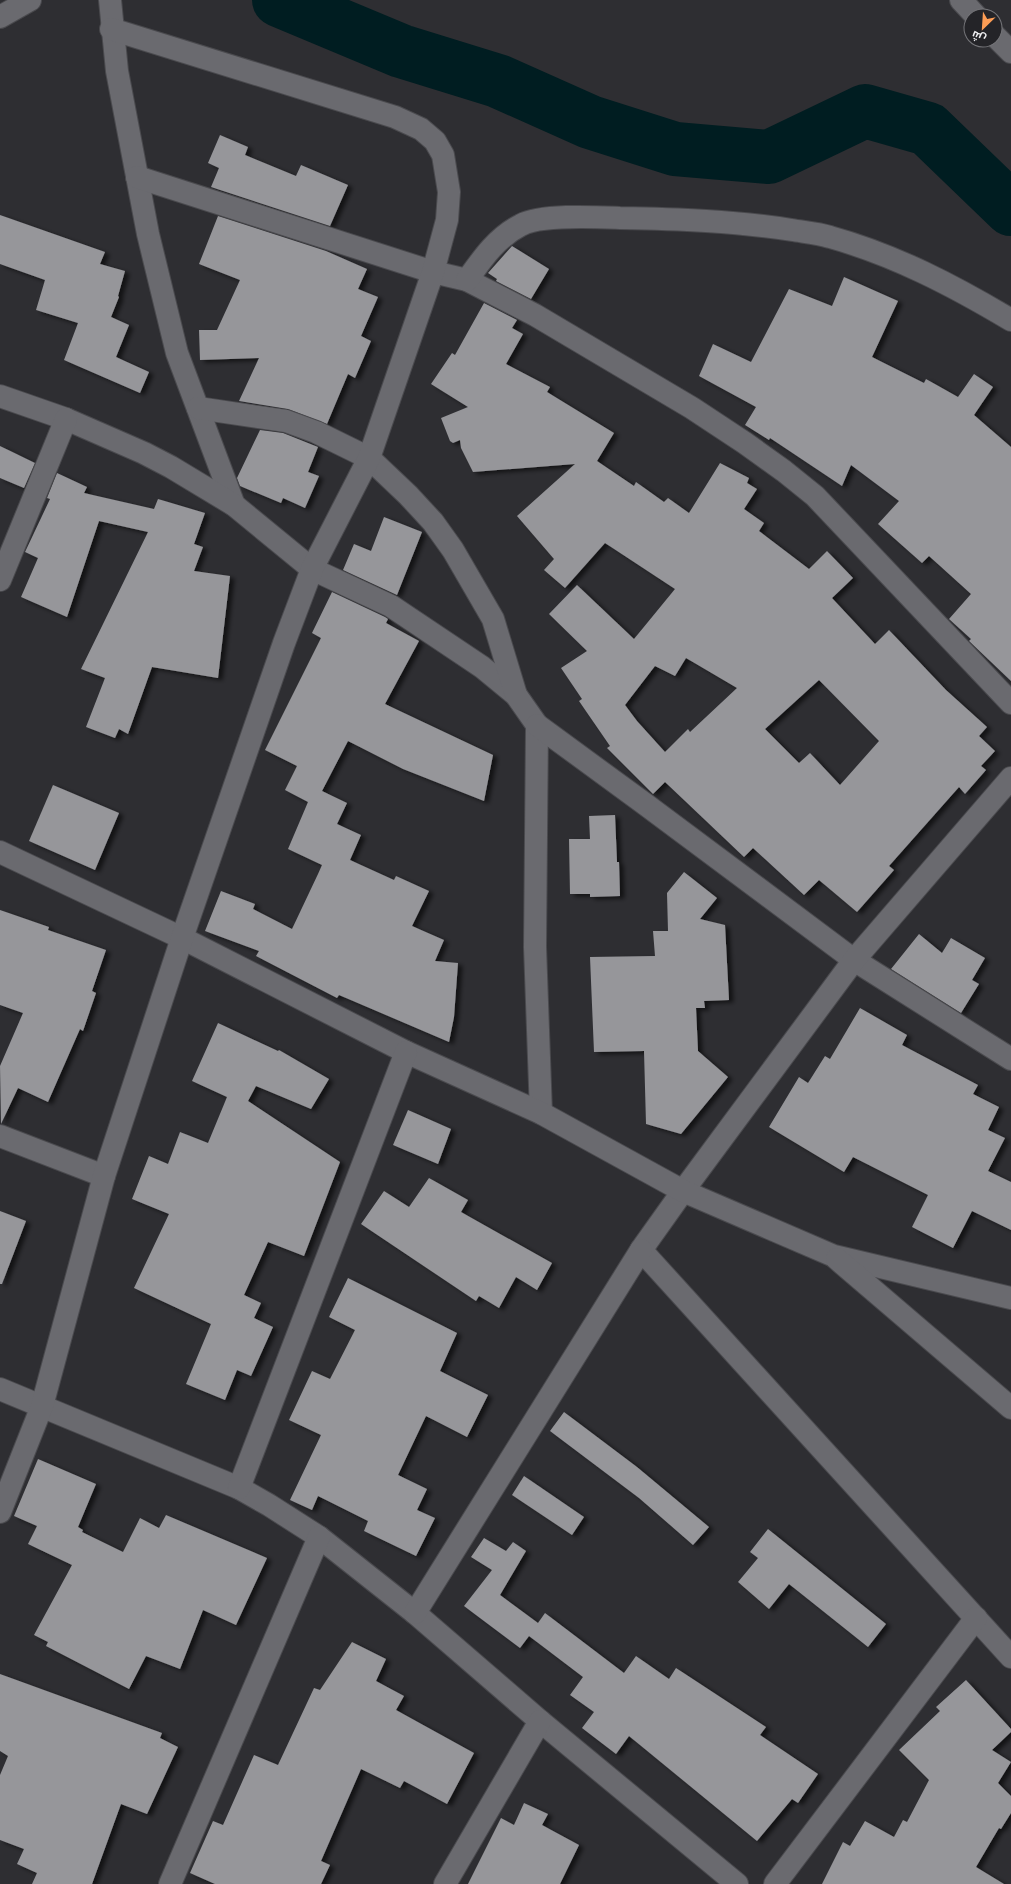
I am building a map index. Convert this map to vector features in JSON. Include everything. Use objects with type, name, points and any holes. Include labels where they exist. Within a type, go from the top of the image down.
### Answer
[{"type":"street","points":[[0,18],[30,0]]},
{"type":"street","points":[[110,0],[111,29],[116,71],[148,234],[177,353],[234,505]]},
{"type":"street","points":[[961,0],[968,8]]},
{"type":"street","points":[[0,1512],[42,1406],[104,1176],[182,938],[312,569],[368,458],[433,272],[447,220],[449,192],[443,155],[435,141],[421,129],[395,117],[111,29]]},
{"type":"street","points":[[1003,44],[1011,52]]},
{"type":"street","points":[[137,177],[433,272],[467,280],[535,315],[692,408],[745,443],[815,496],[1011,702]]},
{"type":"street","points":[[467,280],[492,247],[512,230],[533,220],[579,217],[681,219],[767,226],[830,236],[900,261],[955,287],[1011,320]]},
{"type":"street","points":[[0,396],[66,419],[144,453],[234,505],[312,569],[391,606],[482,667],[516,695],[537,726],[645,804],[854,960],[1011,1059]]},
{"type":"street","points":[[198,408],[286,421],[316,432],[368,458],[408,495],[433,522],[453,550],[493,619],[516,695]]},
{"type":"street","points":[[0,580],[66,419]]},
{"type":"street","points":[[537,726],[535,947],[541,1113]]},
{"type":"street","points":[[415,1613],[640,1250],[854,960],[1009,785]]},
{"type":"street","points":[[0,852],[182,938],[406,1052],[541,1113],[683,1191],[834,1256],[1011,1298]]},
{"type":"street","points":[[239,1488],[406,1052]]},
{"type":"street","points":[[0,1136],[104,1176]]},
{"type":"street","points":[[640,1250],[1011,1657]]},
{"type":"street","points":[[834,1256],[1011,1408]]},
{"type":"street","points":[[0,1389],[239,1488],[319,1537],[415,1613],[540,1721],[737,1884]]},
{"type":"street","points":[[170,1884],[319,1537]]},
{"type":"street","points":[[775,1884],[976,1618]]},
{"type":"street","points":[[445,1884],[540,1721]]},
{"type":"building","points":[[220,135],[248,147],[245,155],[296,176],[301,165],[348,185],[330,226],[211,187],[219,168],[208,163]]},
{"type":"building","points":[[0,215],[105,252],[100,264],[125,271],[119,297],[111,317],[129,325],[116,357],[149,372],[140,393],[64,360],[78,323],[36,310],[45,280],[0,264]]},
{"type":"building","points":[[218,216],[326,251],[367,269],[358,289],[378,297],[361,336],[371,341],[355,378],[348,374],[327,424],[288,409],[239,401],[259,358],[200,360],[199,330],[217,330],[240,280],[199,264]]},
{"type":"building","points":[[512,246],[549,269],[531,299],[496,281],[497,279],[488,273]]},
{"type":"building","points":[[844,277],[898,301],[872,357],[924,383],[926,379],[958,397],[974,374],[993,387],[974,415],[1011,447],[1011,681],[969,641],[971,639],[949,619],[971,594],[929,556],[922,563],[878,524],[899,501],[851,465],[842,486],[770,438],[769,440],[745,425],[756,407],[699,376],[713,344],[751,362],[789,289],[832,306]]},
{"type":"building","points":[[484,303],[517,320],[512,328],[523,334],[506,364],[550,387],[547,392],[614,433],[597,461],[634,486],[636,482],[664,502],[668,498],[689,513],[720,463],[749,478],[747,483],[757,489],[744,509],[764,523],[759,531],[809,569],[827,551],[853,578],[832,598],[875,644],[889,630],[946,690],[987,727],[979,736],[995,751],[981,766],[986,770],[965,794],[959,787],[889,866],[894,870],[857,912],[819,880],[804,895],[753,848],[744,857],[665,782],[653,794],[607,748],[610,746],[579,701],[582,699],[561,668],[587,651],[549,614],[577,585],[634,639],[675,589],[605,543],[565,588],[544,570],[554,559],[517,516],[575,464],[473,472],[461,448],[460,440],[453,443],[450,441],[441,418],[468,407],[431,384],[452,353],[455,355]],"holes":[[[686,658],[737,688],[690,732],[688,729],[665,752],[637,721],[625,705],[655,666],[675,676]],[[819,680],[879,741],[840,785],[810,753],[799,763],[765,729]]]},
{"type":"building","points":[[260,430],[283,433],[318,447],[308,472],[319,476],[305,508],[283,498],[281,503],[240,486],[237,478]]},
{"type":"building","points":[[0,446],[35,463],[24,488],[0,478]]},
{"type":"building","points":[[57,473],[87,487],[84,493],[154,509],[158,499],[205,513],[194,544],[203,547],[194,571],[230,576],[218,678],[152,667],[128,734],[119,729],[115,738],[86,727],[105,678],[81,669],[148,532],[99,521],[67,617],[21,597],[38,558],[25,552],[50,499],[47,498]]},
{"type":"building","points":[[384,517],[422,532],[397,595],[343,570],[354,544],[371,551]]},
{"type":"building","points":[[332,592],[385,617],[388,619],[386,623],[419,641],[385,704],[493,755],[484,801],[403,769],[348,741],[322,791],[347,803],[337,824],[361,835],[350,860],[394,880],[396,876],[429,891],[412,926],[444,940],[435,961],[458,963],[454,1017],[449,1042],[339,995],[337,998],[256,956],[259,951],[205,931],[221,891],[255,904],[253,909],[292,929],[322,865],[288,849],[308,802],[285,790],[297,766],[265,750],[321,638],[312,633]]},
{"type":"building","points":[[53,785],[119,813],[95,870],[29,841]]},
{"type":"building","points":[[615,815],[620,896],[590,897],[590,894],[570,894],[569,839],[590,839],[589,816]]},
{"type":"building","points":[[684,872],[717,898],[700,919],[725,925],[729,1000],[704,1001],[705,1008],[696,1008],[698,1051],[728,1077],[681,1134],[646,1124],[644,1051],[594,1052],[590,957],[655,956],[653,931],[668,931],[667,893]]},
{"type":"building","points":[[0,910],[49,927],[48,930],[106,950],[92,991],[96,993],[83,1031],[80,1029],[48,1102],[18,1088],[1,1124],[0,1066],[23,1013],[0,1005]]},
{"type":"building","points":[[919,934],[942,953],[951,938],[985,958],[972,980],[979,984],[961,1013],[891,969]]},
{"type":"building","points":[[860,1008],[907,1035],[902,1045],[978,1085],[973,1094],[999,1107],[988,1130],[1005,1138],[988,1171],[1011,1182],[1011,1230],[972,1211],[953,1248],[912,1227],[928,1195],[853,1157],[844,1172],[769,1127],[799,1077],[808,1083],[825,1056],[830,1059]]},
{"type":"building","points":[[218,1023],[278,1051],[279,1050],[329,1079],[311,1109],[256,1086],[248,1101],[340,1162],[304,1256],[268,1242],[244,1295],[261,1303],[254,1318],[273,1327],[251,1376],[237,1370],[225,1400],[186,1384],[211,1324],[134,1288],[169,1214],[132,1199],[149,1156],[168,1164],[180,1132],[208,1143],[227,1097],[192,1081]]},
{"type":"building","points":[[408,1110],[451,1129],[438,1164],[393,1145]]},
{"type":"building","points":[[429,1178],[468,1200],[461,1212],[552,1263],[537,1290],[516,1277],[499,1308],[479,1296],[476,1301],[361,1224],[384,1191],[409,1207]]},
{"type":"building","points":[[0,1211],[26,1221],[2,1284],[0,1284]]},
{"type":"building","points":[[348,1278],[457,1333],[440,1371],[488,1395],[467,1437],[426,1416],[398,1475],[427,1489],[417,1510],[435,1518],[416,1556],[364,1531],[368,1521],[318,1496],[312,1510],[290,1500],[321,1435],[289,1420],[312,1371],[330,1379],[355,1330],[329,1317]]},
{"type":"building","points":[[564,1412],[637,1467],[709,1527],[693,1545],[639,1498],[550,1431]]},
{"type":"building","points":[[38,1459],[96,1484],[78,1527],[83,1530],[82,1532],[123,1552],[140,1518],[159,1528],[166,1515],[267,1558],[236,1625],[203,1610],[180,1669],[146,1656],[129,1689],[46,1646],[48,1642],[34,1635],[72,1565],[28,1544],[37,1526],[14,1516]]},
{"type":"building","points":[[524,1476],[584,1517],[572,1535],[512,1495]]},
{"type":"building","points":[[768,1529],[886,1624],[868,1647],[789,1584],[769,1609],[738,1582],[758,1558],[750,1552]]},
{"type":"building","points":[[484,1538],[506,1551],[513,1542],[526,1551],[500,1595],[538,1623],[545,1613],[624,1673],[636,1656],[669,1679],[676,1668],[766,1727],[760,1735],[818,1774],[798,1803],[792,1799],[757,1841],[629,1736],[616,1754],[582,1728],[594,1712],[570,1695],[583,1677],[529,1636],[520,1648],[464,1606],[492,1570],[471,1557]]},
{"type":"building","points":[[352,1642],[386,1659],[376,1681],[404,1696],[396,1710],[474,1753],[447,1804],[404,1781],[400,1788],[361,1769],[321,1861],[330,1865],[321,1884],[215,1884],[190,1873],[213,1821],[223,1825],[254,1755],[278,1765],[314,1688],[320,1690]]},
{"type":"building","points":[[0,1674],[162,1733],[160,1738],[178,1747],[147,1814],[121,1804],[92,1884],[32,1884],[37,1873],[17,1864],[24,1849],[0,1840],[0,1775],[8,1756],[0,1751]]},
{"type":"building","points":[[966,1680],[1011,1729],[1011,1732],[992,1750],[1011,1762],[998,1783],[1011,1796],[1011,1813],[1001,1829],[999,1828],[976,1867],[1004,1884],[822,1884],[843,1842],[850,1846],[865,1821],[894,1837],[903,1820],[907,1822],[929,1780],[899,1750],[940,1711],[936,1707]]},
{"type":"building","points":[[524,1803],[548,1814],[542,1825],[579,1845],[560,1884],[468,1884],[501,1818],[514,1825]]},
{"type":"waterway","points":[[279,0],[401,51],[498,81],[590,122],[675,149],[769,157],[865,111],[928,129],[1011,209]]}]
